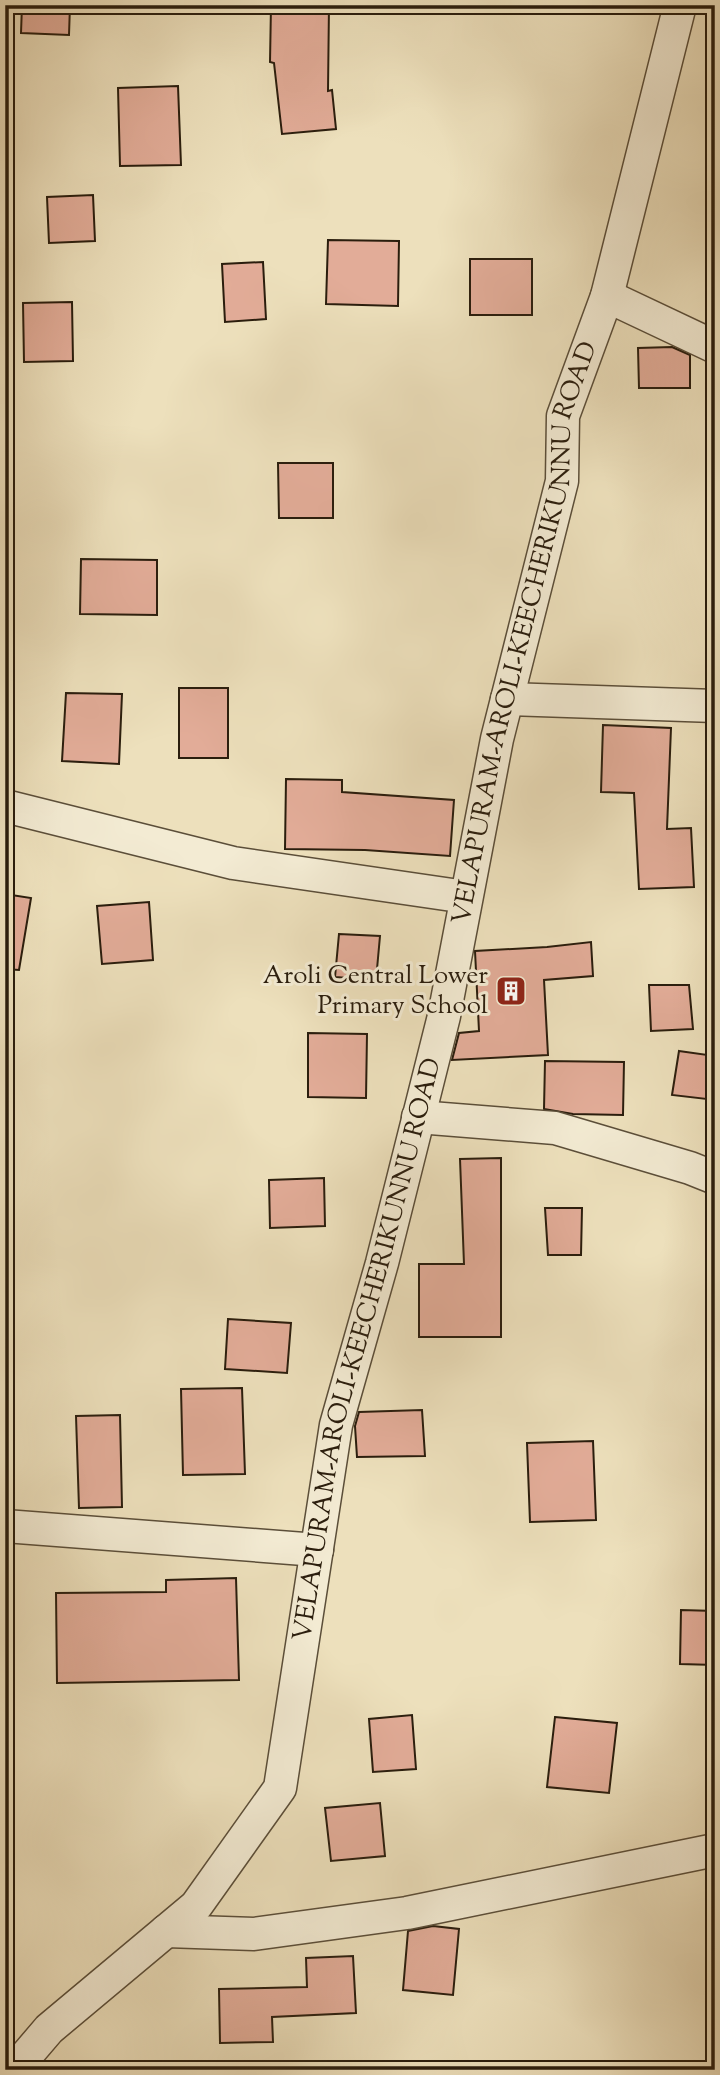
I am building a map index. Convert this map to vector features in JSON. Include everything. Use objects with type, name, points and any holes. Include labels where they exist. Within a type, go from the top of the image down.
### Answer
[{"type":"street","name":"VELAPURAM-AROLI-KEECHERIKUNNU ROAD","points":[[14,2070],[49,2029],[196,1906],[280,1788],[337,1425],[382,1263],[444,1016],[497,738],[562,481],[563,416],[607,296],[680,5]]},
{"type":"street","points":[[607,296],[715,347]]},
{"type":"street","points":[[507,699],[715,706]]},
{"type":"street","points":[[5,806],[233,863],[466,897]]},
{"type":"street","points":[[418,1116],[555,1128],[715,1178]]},
{"type":"street","points":[[5,1526],[317,1549]]},
{"type":"street","points":[[166,1931],[254,1934],[407,1913],[715,1850]]},
{"type":"building","points":[[22,5],[70,5],[69,35],[21,33]]},
{"type":"building","points":[[271,5],[329,5],[328,91],[332,90],[336,129],[282,134],[274,63],[270,62]]},
{"type":"building","points":[[178,86],[181,165],[120,166],[118,88]]},
{"type":"building","points":[[93,195],[95,241],[49,243],[47,197]]},
{"type":"building","points":[[328,240],[399,241],[398,306],[326,304]]},
{"type":"building","points":[[470,259],[532,259],[532,315],[470,315]]},
{"type":"building","points":[[263,262],[266,319],[225,322],[222,264]]},
{"type":"building","points":[[72,302],[73,361],[24,362],[23,303]]},
{"type":"building","points":[[672,347],[690,355],[690,388],[639,388],[638,348]]},
{"type":"building","points":[[278,463],[333,463],[333,518],[279,518]]},
{"type":"building","points":[[81,559],[157,560],[157,615],[80,614]]},
{"type":"building","points":[[179,688],[228,688],[228,758],[179,758]]},
{"type":"building","points":[[66,693],[122,694],[119,764],[62,761]]},
{"type":"building","points":[[603,725],[671,728],[667,829],[691,828],[694,887],[639,889],[634,793],[601,792]]},
{"type":"building","points":[[286,779],[342,780],[342,792],[454,800],[450,856],[365,850],[285,849]]},
{"type":"building","points":[[5,894],[31,898],[19,970],[5,969]]},
{"type":"building","points":[[149,902],[153,960],[102,964],[97,906]]},
{"type":"building","points":[[339,934],[380,936],[376,980],[335,977]]},
{"type":"building","name":"Aroli Central Lower Primary School","points":[[591,942],[593,976],[544,980],[548,1055],[452,1060],[459,1033],[479,1031],[475,951]]},
{"type":"building","points":[[649,985],[689,985],[693,1029],[651,1031]]},
{"type":"building","points":[[308,1033],[367,1034],[366,1098],[308,1097]]},
{"type":"building","points":[[679,1051],[715,1056],[715,1100],[672,1095]]},
{"type":"building","points":[[545,1061],[624,1062],[623,1115],[573,1114],[544,1109]]},
{"type":"building","points":[[501,1158],[501,1337],[419,1337],[419,1264],[464,1264],[460,1159]]},
{"type":"building","points":[[324,1178],[325,1226],[270,1228],[269,1180]]},
{"type":"building","points":[[545,1208],[582,1208],[581,1255],[548,1255]]},
{"type":"building","points":[[228,1319],[291,1323],[287,1373],[225,1369]]},
{"type":"building","points":[[242,1388],[245,1474],[183,1475],[181,1389]]},
{"type":"building","points":[[422,1410],[425,1456],[357,1457],[355,1426],[359,1412]]},
{"type":"building","points":[[120,1415],[122,1507],[79,1508],[76,1416]]},
{"type":"building","points":[[593,1441],[596,1520],[530,1522],[527,1443]]},
{"type":"building","points":[[236,1578],[239,1680],[57,1683],[56,1593],[166,1592],[166,1580]]},
{"type":"building","points":[[681,1610],[715,1611],[715,1665],[680,1664]]},
{"type":"building","points":[[412,1715],[416,1769],[373,1772],[369,1719]]},
{"type":"building","points":[[555,1717],[617,1723],[609,1793],[547,1787]]},
{"type":"building","points":[[380,1803],[385,1856],[331,1861],[325,1808]]},
{"type":"building","points":[[433,1926],[459,1929],[453,1995],[403,1990],[408,1931]]},
{"type":"building","points":[[353,1956],[356,2013],[272,2017],[273,2042],[220,2043],[219,1989],[307,1987],[306,1958]]},
{"type":"place","name":"Aroli Central Lower Primary School","points":[[511,991]]}]
